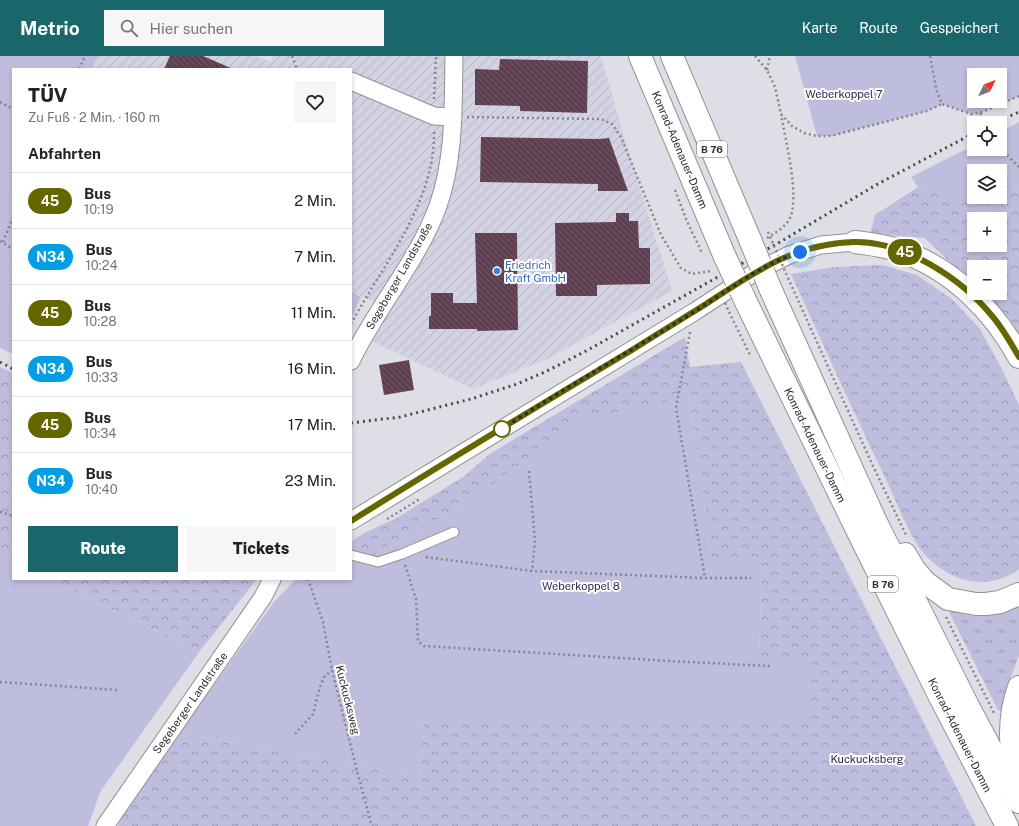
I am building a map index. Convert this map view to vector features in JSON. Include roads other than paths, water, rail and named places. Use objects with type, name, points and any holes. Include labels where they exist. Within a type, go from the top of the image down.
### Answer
[{"type":"highway","name":"Konrad-Adenauer-Damm","points":[[640,56],[722,262],[746,302],[939,695],[1007,826]]},
{"type":"highway","name":"Konrad-Adenauer-Damm","points":[[672,56],[760,238],[875,520],[968,706],[1019,802]]},
{"type":"highway","points":[[855,242],[885,246],[902,251],[936,268],[956,281],[992,316],[1007,336],[1019,357]]},
{"type":"highway","name":"B 76","points":[[875,520],[902,549],[924,582],[948,599],[976,604],[986,604],[1000,602],[1019,594]]},
{"type":"highway","points":[[1019,687],[1010,724],[1012,759],[1019,790]]},
{"type":"street","name":"Segeberger Landstraße","points":[[352,359],[370,324],[422,241],[438,207],[450,160],[453,117],[454,56]]},
{"type":"street","points":[[357,84],[434,116],[453,117]]},
{"type":"street","points":[[352,520],[694,312],[757,271],[789,255],[821,245],[855,242]]},
{"type":"street","points":[[352,509],[369,510]]},
{"type":"street","name":"Segeberger Landstraße","points":[[105,826],[263,597],[272,580]]},
{"type":"street","points":[[263,597],[281,580]]},
{"type":"lane","points":[[352,555],[378,562],[402,554],[454,532]]},
{"type":"railway","points":[[1007,117],[1019,112]]},
{"type":"railway","points":[[352,423],[400,417],[471,399],[517,384],[547,371],[586,351],[780,242],[876,185],[967,137]]},
{"type":"railway","points":[[0,362],[12,368]]},
{"type":"place","name":"Friedrich Kraft GmbH","points":[[497,271]]},
{"type":"park label","name":"Weberkoppel 7","points":[[844,94]]},
{"type":"park label","name":"Weberkoppel 8","points":[[581,586]]},
{"type":"park label","name":"Kuckucksberg","points":[[867,759]]}]
